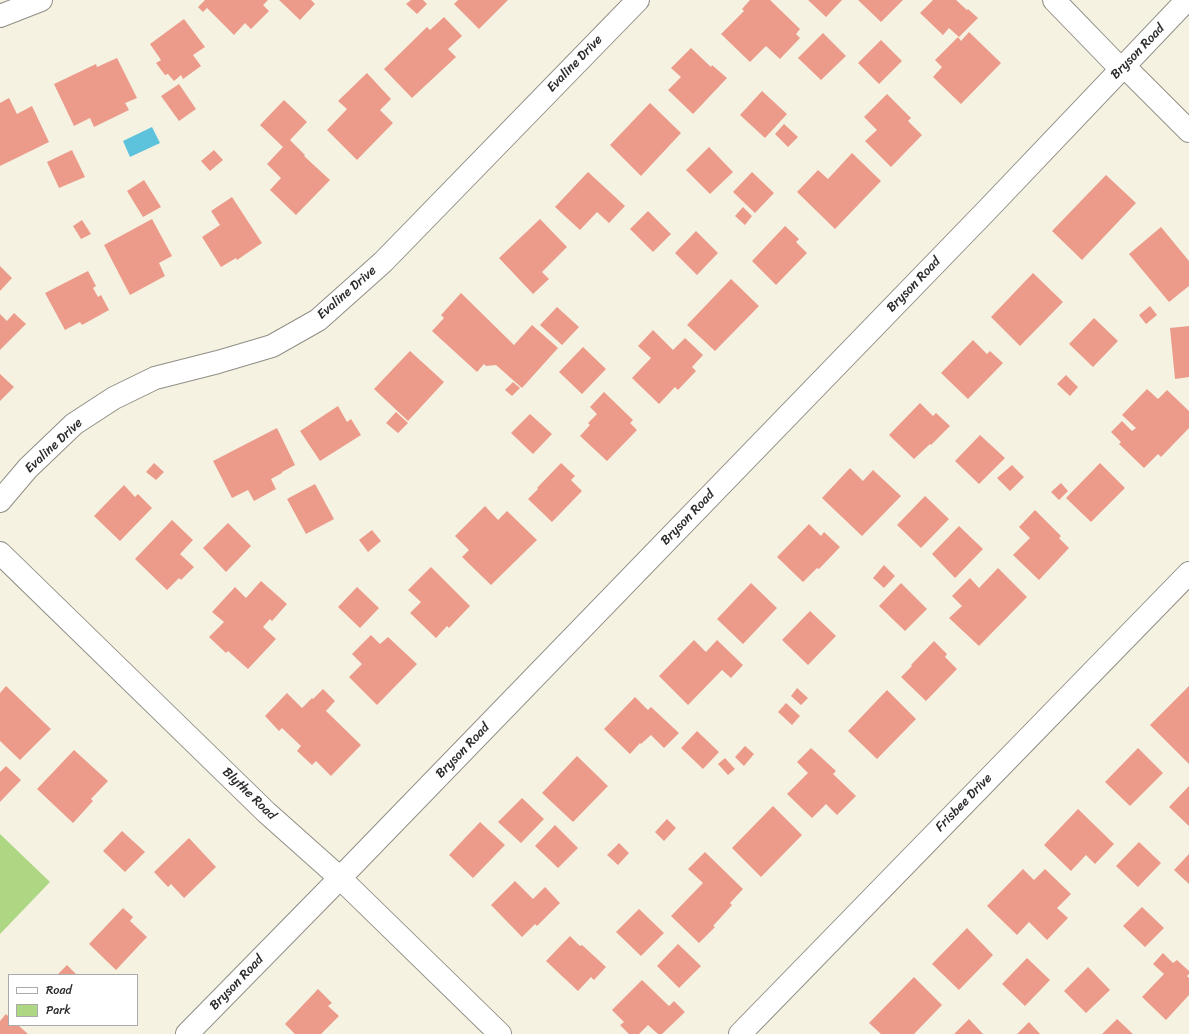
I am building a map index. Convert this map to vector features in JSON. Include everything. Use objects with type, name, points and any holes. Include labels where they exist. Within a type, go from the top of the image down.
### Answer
[{"type":"street","points":[[0,16],[41,0]]},
{"type":"street","name":"Evaline Drive","points":[[0,501],[28,468],[74,424],[114,398],[155,378],[272,346],[318,320],[383,262],[638,0]]},
{"type":"street","points":[[1054,0],[1115,63],[1131,72],[1189,131]]},
{"type":"street","name":"Bryson Road","points":[[187,1034],[340,878],[1187,0]]},
{"type":"street","name":"Blythe Road","points":[[0,553],[266,812],[340,878],[500,1034]]},
{"type":"street","name":"Frisbee Drive","points":[[740,1034],[1189,572]]},
{"type":"green space","points":[[0,834],[50,882],[0,934]]},
{"type":"water","points":[[152,127],[160,143],[130,157],[123,141]]},
{"type":"building","points":[[205,0],[268,0],[263,5],[269,11],[251,29],[245,23],[234,35],[207,8],[203,12],[198,7]]},
{"type":"building","points":[[279,0],[311,0],[315,4],[300,20]]},
{"type":"building","points":[[411,0],[423,0],[427,4],[417,14],[406,4]]},
{"type":"building","points":[[458,0],[508,0],[479,29],[454,4]]},
{"type":"building","points":[[750,0],[770,0],[800,29],[796,34],[800,38],[780,59],[766,46],[750,62],[721,34],[744,11],[742,9]]},
{"type":"building","points":[[808,0],[842,0],[826,17]]},
{"type":"building","points":[[858,0],[903,0],[881,22]]},
{"type":"building","points":[[933,0],[956,0],[978,18],[959,37],[949,28],[943,35],[920,13]]},
{"type":"building","points":[[444,17],[462,36],[448,49],[456,57],[412,98],[384,69],[427,27],[430,30]]},
{"type":"building","points":[[184,19],[205,47],[193,55],[201,66],[183,79],[181,75],[174,81],[168,74],[165,75],[156,63],[161,60],[150,44]]},
{"type":"building","points":[[969,32],[1001,63],[961,104],[933,77],[942,67],[935,60],[958,37],[961,41]]},
{"type":"building","points":[[823,33],[846,56],[821,80],[798,58]]},
{"type":"building","points":[[881,40],[902,61],[879,84],[858,63]]},
{"type":"building","points":[[691,48],[711,67],[712,65],[727,78],[693,114],[668,90],[681,77],[671,68]]},
{"type":"building","points":[[117,58],[137,98],[125,103],[129,110],[94,127],[90,118],[74,126],[54,84],[96,64],[97,67]]},
{"type":"building","points":[[367,73],[391,99],[380,110],[393,123],[357,160],[327,130],[347,109],[338,101]]},
{"type":"building","points":[[179,84],[196,109],[179,121],[161,96]]},
{"type":"building","points":[[762,91],[787,114],[765,138],[740,115]]},
{"type":"building","points":[[887,94],[911,118],[908,121],[922,135],[891,167],[865,141],[877,130],[864,117]]},
{"type":"building","points":[[9,98],[17,114],[32,106],[49,142],[0,166],[0,103]]},
{"type":"building","points":[[284,100],[307,122],[290,140],[305,155],[304,156],[330,180],[296,215],[270,190],[281,178],[267,164],[283,147],[260,125]]},
{"type":"building","points":[[650,103],[681,133],[641,176],[610,145]]},
{"type":"building","points":[[784,124],[798,137],[788,147],[775,134]]},
{"type":"building","points":[[709,147],[733,172],[710,194],[686,170]]},
{"type":"building","points":[[72,150],[85,177],[59,188],[47,162]]},
{"type":"building","points":[[214,150],[223,160],[210,171],[201,161]]},
{"type":"building","points":[[852,153],[881,181],[835,229],[797,192],[818,170],[828,179]]},
{"type":"building","points":[[588,172],[625,206],[609,223],[597,212],[580,230],[555,207]]},
{"type":"building","points":[[752,172],[774,193],[755,213],[733,192]]},
{"type":"building","points":[[1106,175],[1136,203],[1082,260],[1052,231]]},
{"type":"building","points":[[144,180],[161,207],[143,217],[127,191]]},
{"type":"building","points":[[232,197],[262,243],[237,260],[236,258],[221,267],[202,237],[220,225],[211,211]]},
{"type":"building","points":[[743,207],[752,216],[745,225],[735,216]]},
{"type":"building","points":[[648,211],[671,234],[653,252],[630,229]]},
{"type":"building","points":[[152,219],[172,256],[159,263],[165,276],[130,295],[104,245]]},
{"type":"building","points":[[540,219],[567,247],[542,272],[549,279],[533,294],[499,258]]},
{"type":"building","points":[[82,220],[91,234],[81,239],[73,226]]},
{"type":"building","points":[[785,226],[799,239],[796,242],[807,253],[776,285],[752,261]]},
{"type":"building","points":[[1161,227],[1189,261],[1189,286],[1169,302],[1129,254]]},
{"type":"building","points":[[696,231],[718,253],[697,275],[675,253]]},
{"type":"building","points":[[0,266],[12,278],[0,291]]},
{"type":"building","points":[[88,271],[96,286],[93,288],[98,297],[101,295],[109,310],[82,325],[80,322],[65,330],[45,293]]},
{"type":"building","points":[[1033,273],[1063,302],[1020,346],[991,317]]},
{"type":"building","points":[[731,279],[759,306],[715,351],[687,325]]},
{"type":"building","points":[[461,293],[514,345],[532,325],[558,348],[522,388],[496,365],[486,366],[484,364],[477,372],[432,331],[444,318],[441,315]]},
{"type":"building","points":[[1150,306],[1157,315],[1146,324],[1139,315]]},
{"type":"building","points":[[557,307],[579,327],[562,345],[540,325]]},
{"type":"building","points":[[14,313],[26,324],[0,350],[0,314],[7,321]]},
{"type":"building","points":[[1094,318],[1118,341],[1093,367],[1069,344]]},
{"type":"building","points":[[1189,326],[1189,377],[1175,379],[1170,328]]},
{"type":"building","points":[[653,330],[673,350],[685,338],[703,355],[692,367],[696,371],[678,390],[675,387],[659,404],[632,378],[651,358],[638,346]]},
{"type":"building","points":[[973,340],[987,354],[990,351],[1003,363],[968,399],[941,373]]},
{"type":"building","points":[[583,347],[606,369],[582,394],[559,372]]},
{"type":"building","points":[[410,351],[444,382],[408,421],[374,389]]},
{"type":"building","points":[[0,374],[14,387],[0,401]]},
{"type":"building","points":[[1066,375],[1078,387],[1070,396],[1057,384]]},
{"type":"building","points":[[513,382],[520,388],[512,396],[505,390]]},
{"type":"building","points":[[1147,389],[1158,399],[1167,390],[1189,411],[1189,428],[1161,457],[1158,454],[1144,468],[1119,444],[1121,442],[1111,432],[1122,421],[1132,431],[1136,428],[1122,415]]},
{"type":"building","points":[[604,392],[633,420],[630,423],[637,430],[607,461],[580,436],[590,425],[588,423],[597,414],[590,407]]},
{"type":"building","points":[[920,403],[933,416],[936,413],[950,426],[914,459],[889,435]]},
{"type":"building","points":[[338,406],[347,422],[351,419],[361,435],[320,461],[300,431]]},
{"type":"building","points":[[396,412],[408,423],[398,433],[386,423]]},
{"type":"building","points":[[530,414],[552,434],[533,454],[511,433]]},
{"type":"building","points":[[277,428],[295,465],[271,479],[276,489],[254,501],[248,490],[232,498],[213,461]]},
{"type":"building","points":[[980,435],[1005,458],[979,484],[955,461]]},
{"type":"building","points":[[154,463],[164,472],[156,480],[146,472]]},
{"type":"building","points":[[561,463],[575,476],[571,480],[582,491],[552,522],[528,499]]},
{"type":"building","points":[[1100,463],[1125,488],[1091,522],[1066,498]]},
{"type":"building","points":[[1012,465],[1024,477],[1010,491],[997,478]]},
{"type":"building","points":[[850,468],[863,481],[873,470],[901,496],[862,536],[822,498]]},
{"type":"building","points":[[1061,483],[1068,491],[1059,500],[1051,492]]},
{"type":"building","points":[[315,484],[334,519],[306,534],[287,499]]},
{"type":"building","points":[[124,485],[135,497],[138,494],[152,508],[120,541],[94,516]]},
{"type":"building","points":[[925,496],[949,519],[921,548],[897,525]]},
{"type":"building","points":[[485,506],[498,520],[507,511],[537,540],[491,585],[462,557],[469,550],[455,536]]},
{"type":"building","points":[[1035,510],[1061,536],[1059,538],[1069,548],[1039,580],[1013,555],[1030,538],[1019,527]]},
{"type":"building","points":[[172,520],[193,540],[180,554],[194,567],[181,580],[179,578],[167,590],[135,559]]},
{"type":"building","points":[[228,523],[251,546],[226,572],[203,548]]},
{"type":"building","points":[[809,524],[821,536],[824,532],[840,547],[819,569],[817,568],[803,582],[777,557]]},
{"type":"building","points":[[959,526],[983,549],[955,578],[932,554]]},
{"type":"building","points":[[372,530],[381,541],[368,552],[359,540]]},
{"type":"building","points":[[884,565],[895,576],[884,588],[873,578]]},
{"type":"building","points":[[431,567],[470,606],[449,628],[447,626],[436,638],[410,613],[421,602],[408,590]]},
{"type":"building","points":[[998,568],[1027,597],[979,646],[949,618],[962,606],[952,596],[970,578],[979,588]]},
{"type":"building","points":[[261,581],[287,604],[272,621],[270,619],[263,627],[276,639],[248,669],[228,651],[226,653],[209,637],[224,622],[212,612],[235,587],[246,598]]},
{"type":"building","points":[[751,583],[777,608],[743,644],[717,619]]},
{"type":"building","points":[[901,583],[927,609],[905,631],[879,606]]},
{"type":"building","points":[[357,587],[379,608],[360,628],[338,607]]},
{"type":"building","points":[[810,611],[836,636],[808,665],[782,640]]},
{"type":"building","points":[[371,635],[380,644],[388,637],[417,664],[377,705],[349,677],[362,664],[352,654]]},
{"type":"building","points":[[694,640],[706,652],[717,640],[743,665],[731,678],[722,670],[688,705],[659,676]]},
{"type":"building","points":[[934,641],[947,654],[945,657],[957,669],[926,701],[901,677]]},
{"type":"building","points":[[6,686],[51,729],[20,760],[0,741],[0,693]]},
{"type":"building","points":[[1189,686],[1189,764],[1150,725]]},
{"type":"building","points":[[797,688],[808,698],[801,705],[791,696]]},
{"type":"building","points":[[323,689],[335,701],[326,711],[361,745],[331,776],[316,761],[312,765],[297,751],[301,746],[282,728],[279,731],[265,716],[287,693],[302,708]]},
{"type":"building","points":[[887,690],[916,719],[877,759],[848,731]]},
{"type":"building","points":[[635,697],[648,710],[651,707],[679,733],[664,748],[651,735],[641,744],[640,743],[630,754],[604,729]]},
{"type":"building","points":[[786,703],[800,716],[792,725],[778,712]]},
{"type":"building","points":[[697,731],[719,752],[703,769],[681,748]]},
{"type":"building","points":[[745,746],[754,754],[744,766],[735,757]]},
{"type":"building","points":[[811,748],[836,771],[833,774],[856,796],[837,815],[826,804],[812,818],[787,794],[808,773],[797,762]]},
{"type":"building","points":[[1138,748],[1163,773],[1130,806],[1105,782]]},
{"type":"building","points":[[74,750],[108,781],[91,799],[93,801],[73,823],[37,789]]},
{"type":"building","points":[[577,756],[608,786],[573,822],[542,793]]},
{"type":"building","points":[[725,758],[735,769],[728,775],[718,764]]},
{"type":"building","points":[[6,766],[21,780],[0,802],[0,772]]},
{"type":"building","points":[[1189,786],[1189,826],[1169,807]]},
{"type":"building","points":[[522,798],[544,819],[521,843],[498,822]]},
{"type":"building","points":[[773,806],[802,835],[761,877],[732,848]]},
{"type":"building","points":[[1078,809],[1114,844],[1095,864],[1086,855],[1071,871],[1044,845]]},
{"type":"building","points":[[667,819],[676,828],[664,841],[655,832]]},
{"type":"building","points":[[480,822],[505,845],[473,878],[449,855]]},
{"type":"building","points":[[555,825],[578,848],[558,868],[535,846]]},
{"type":"building","points":[[122,831],[145,852],[125,872],[103,851]]},
{"type":"building","points":[[189,838],[216,867],[184,898],[171,884],[168,887],[154,872]]},
{"type":"building","points":[[1139,842],[1161,863],[1138,887],[1116,866]]},
{"type":"building","points":[[619,843],[629,853],[618,865],[607,855]]},
{"type":"building","points":[[705,852],[743,889],[730,903],[732,905],[713,926],[715,927],[699,943],[671,916],[703,883],[688,869]]},
{"type":"building","points":[[1189,854],[1189,884],[1174,870]]},
{"type":"building","points":[[1023,869],[1034,880],[1045,869],[1071,894],[1057,908],[1068,918],[1047,940],[1029,922],[1017,935],[987,906]]},
{"type":"building","points":[[515,881],[533,899],[545,887],[560,903],[537,926],[535,924],[522,937],[491,905]]},
{"type":"building","points":[[1142,907],[1164,928],[1145,947],[1123,926]]},
{"type":"building","points":[[123,908],[133,917],[130,921],[147,937],[116,970],[89,944]]},
{"type":"building","points":[[639,909],[664,933],[641,956],[616,932]]},
{"type":"building","points":[[967,928],[993,955],[959,990],[932,964]]},
{"type":"building","points":[[570,936],[606,967],[594,980],[591,977],[578,991],[546,961]]},
{"type":"building","points":[[678,944],[701,966],[679,988],[657,966]]},
{"type":"building","points":[[1163,953],[1173,963],[1177,960],[1189,971],[1187,976],[1189,978],[1189,995],[1166,1020],[1142,997],[1164,974],[1153,964]]},
{"type":"building","points":[[1027,958],[1050,980],[1025,1006],[1002,984]]},
{"type":"building","points":[[67,965],[76,974],[58,974]]},
{"type":"building","points":[[1088,967],[1110,990],[1086,1013],[1064,991]]},
{"type":"building","points":[[914,977],[942,1005],[914,1034],[881,1034],[869,1023]]},
{"type":"building","points":[[642,980],[669,1006],[674,1001],[685,1012],[662,1034],[658,1034],[648,1025],[639,1034],[629,1034],[620,1025],[624,1022],[612,1010]]},
{"type":"building","points":[[318,989],[332,1003],[328,1006],[339,1016],[321,1034],[295,1034],[285,1024]]},
{"type":"building","points":[[6,1014],[8,1016],[8,1026],[19,1026],[28,1034],[0,1034],[0,1021]]},
{"type":"building","points":[[969,1019],[983,1034],[954,1034]]},
{"type":"building","points":[[1117,1019],[1133,1034],[1102,1034]]},
{"type":"building","points":[[1029,1022],[1040,1034],[1017,1034]]}]
